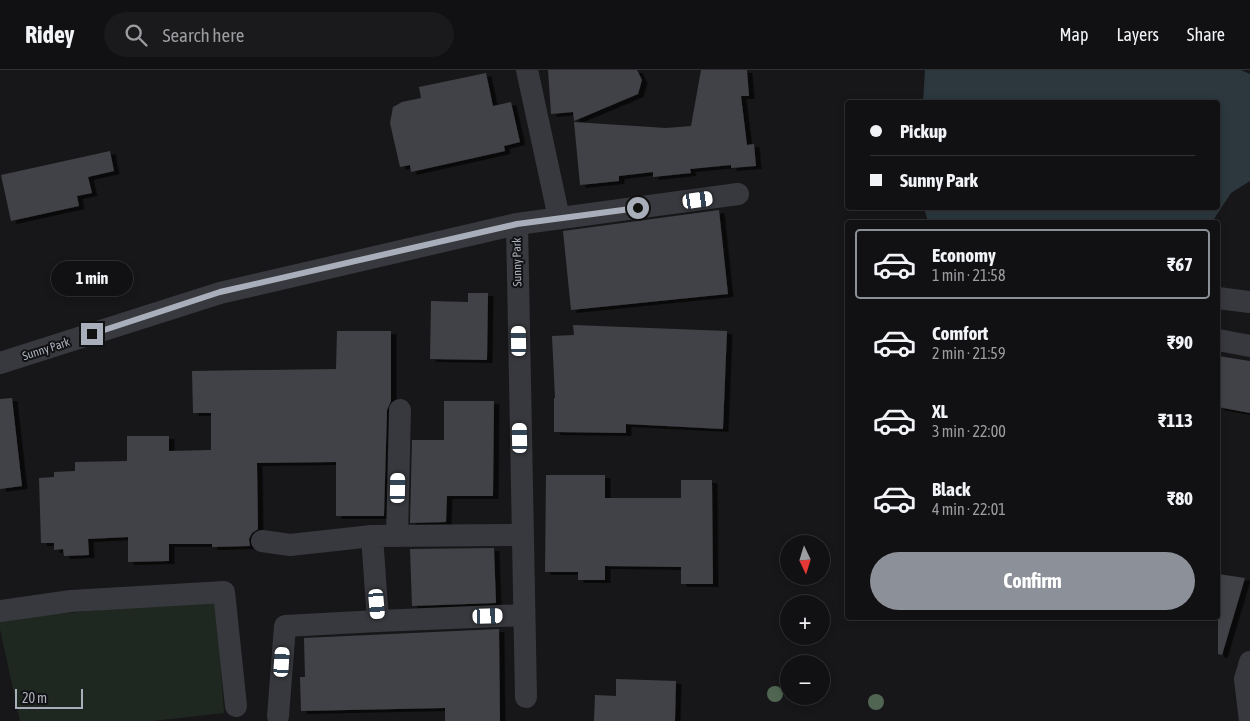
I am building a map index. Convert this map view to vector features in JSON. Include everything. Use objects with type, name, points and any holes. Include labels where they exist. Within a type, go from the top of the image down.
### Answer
[{"type":"street","points":[[527,70],[559,218]]},
{"type":"street","points":[[517,224],[738,194]]},
{"type":"street","name":"Sunny Park","points":[[0,363],[220,292],[517,224],[526,697]]},
{"type":"street","points":[[1220,298],[1250,302]]},
{"type":"street","points":[[1220,340],[1250,346]]},
{"type":"street","points":[[397,536],[400,410]]},
{"type":"street","points":[[262,541],[290,545],[372,536],[522,535]]},
{"type":"street","points":[[372,536],[378,621]]},
{"type":"street","points":[[0,611],[71,601],[224,592],[236,706]]},
{"type":"street","points":[[278,716],[284,626],[524,615]]},
{"type":"street","points":[[1250,662],[1245,679],[1250,721]]},
{"type":"shaded area","points":[[925,70],[1241,70],[1250,74],[1250,181],[1231,193],[1220,210],[1220,100],[923,100]]},
{"type":"shaded area","points":[[925,210],[1220,210],[1213,220],[927,220]]},
{"type":"shaded area","points":[[216,598],[224,713],[153,721],[20,721],[0,629],[0,620]]},
{"type":"building","points":[[548,70],[637,70],[642,80],[638,94],[574,121],[573,112],[551,114]]},
{"type":"building","points":[[701,70],[747,70],[749,96],[741,96],[747,145],[754,144],[756,166],[731,168],[731,165],[690,169],[691,173],[653,177],[653,172],[619,176],[619,181],[580,185],[574,122],[666,128],[691,126]]},
{"type":"building","points":[[486,73],[493,106],[511,102],[520,142],[504,146],[505,151],[411,172],[410,165],[400,167],[390,123],[393,107],[402,102],[421,98],[419,87]]},
{"type":"building","points":[[110,151],[114,171],[88,177],[92,193],[77,196],[79,206],[11,221],[1,175]]},
{"type":"building","points":[[719,210],[728,294],[571,310],[563,231]]},
{"type":"building","points":[[468,293],[488,293],[487,360],[430,359],[431,301],[468,302]]},
{"type":"building","points":[[573,325],[727,331],[723,429],[626,424],[626,433],[554,432],[555,398],[552,336],[574,335]]},
{"type":"building","points":[[337,331],[391,331],[391,401],[387,410],[384,516],[336,516],[336,462],[257,463],[258,529],[252,533],[249,539],[250,546],[212,547],[212,544],[169,544],[169,561],[128,562],[128,537],[88,539],[89,555],[64,556],[63,549],[54,550],[54,543],[41,543],[39,478],[54,477],[54,472],[75,471],[75,462],[127,461],[127,436],[169,436],[169,451],[211,450],[211,413],[193,413],[192,371],[336,369]]},
{"type":"building","points":[[1220,356],[1250,361],[1250,413],[1220,407]]},
{"type":"building","points":[[12,398],[22,486],[0,489],[0,399]]},
{"type":"building","points":[[444,401],[494,401],[493,496],[447,496],[446,522],[410,523],[412,440],[444,440]]},
{"type":"building","points":[[546,475],[605,475],[605,498],[681,498],[681,480],[712,480],[713,584],[681,584],[681,567],[605,566],[605,580],[578,580],[578,572],[545,572]]},
{"type":"building","points":[[494,548],[496,603],[412,606],[410,549]]},
{"type":"building","points":[[1220,574],[1245,578],[1222,655],[1218,654]]},
{"type":"building","points":[[499,629],[500,721],[445,721],[445,708],[301,711],[300,677],[305,677],[304,638]]},
{"type":"building","points":[[616,679],[676,681],[675,721],[594,721],[595,695],[616,696]]},
{"type":"route","points":[[92,334],[220,292],[517,224],[638,208]]}]
